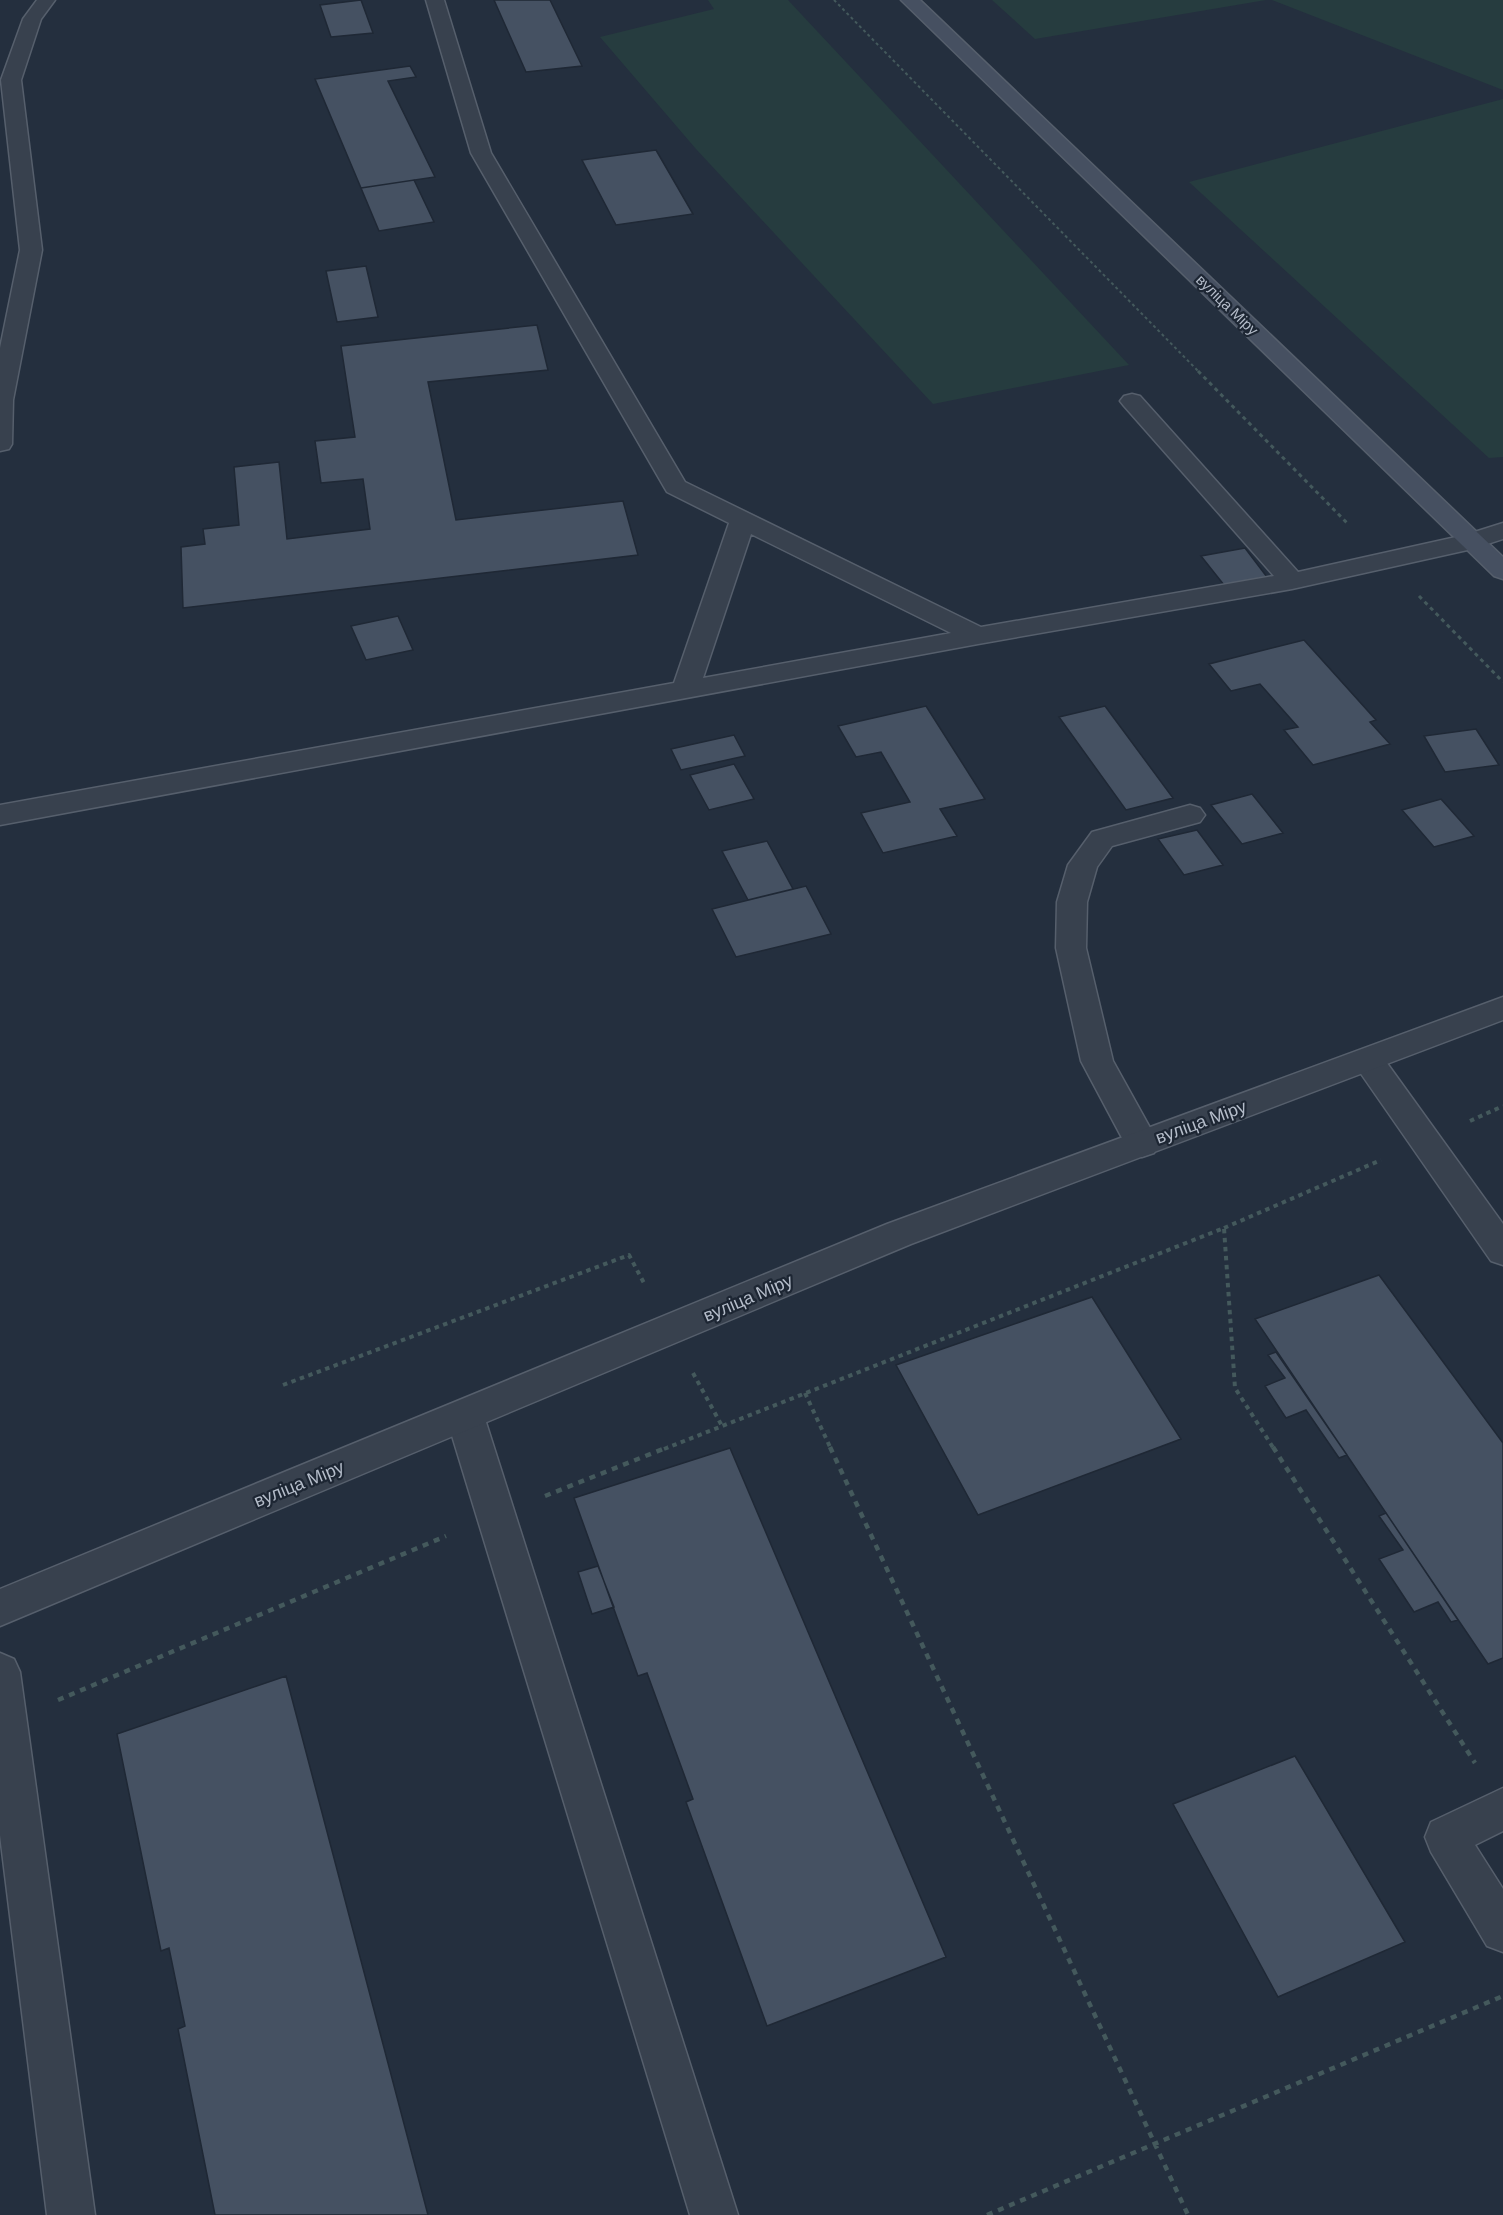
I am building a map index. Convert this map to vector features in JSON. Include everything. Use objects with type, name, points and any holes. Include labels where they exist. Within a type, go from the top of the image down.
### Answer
[{"type":"main road","name":"вуліца Міру","points":[[910,0],[1503,571]]},
{"type":"street","points":[[0,444],[0,400],[31,250],[11,80],[32,19],[46,0]]},
{"type":"street","points":[[435,0],[481,153],[676,488],[978,636]]},
{"type":"street","points":[[1132,401],[1292,581]]},
{"type":"street","points":[[685,690],[743,520]]},
{"type":"street","points":[[0,815],[978,636],[1292,581],[1472,541],[1503,531]]},
{"type":"street","points":[[1142,1144],[1097,1061],[1071,948],[1072,902],[1083,865],[1102,839],[1191,815]]},
{"type":"street","name":"вуліца Міру","points":[[0,1608],[899,1234],[1503,1008]]},
{"type":"street","points":[[1368,1060],[1503,1251]]},
{"type":"street","points":[[465,1416],[714,2215]]},
{"type":"street","points":[[0,1672],[71,2215]]},
{"type":"street","points":[[1503,1809],[1446,1837],[1503,1930]]},
{"type":"path","points":[[834,0],[1503,682]]},
{"type":"path","points":[[6,1722],[496,1516],[1224,1228],[1503,1106]]},
{"type":"path","points":[[1224,1228],[1235,1388],[1478,1767]]},
{"type":"path","points":[[283,1385],[629,1255],[722,1426]]},
{"type":"path","points":[[805,1393],[1188,2215]]},
{"type":"path","points":[[987,2215],[1503,1996]]},
{"type":"green space","points":[[708,0],[788,0],[1129,365],[933,404],[696,149],[600,37],[714,9]]},
{"type":"green space","points":[[992,0],[1266,0],[1035,39]]},
{"type":"green space","points":[[1272,0],[1503,0],[1503,90]]},
{"type":"green space","points":[[1503,99],[1503,457],[1489,458],[1189,182]]},
{"type":"building","points":[[361,0],[373,33],[331,37],[320,5]]},
{"type":"building","points":[[494,0],[550,0],[582,66],[526,72]]},
{"type":"building","points":[[410,66],[416,77],[388,81],[435,177],[361,188],[315,79]]},
{"type":"building","points":[[656,150],[693,214],[616,225],[582,160]]},
{"type":"building","points":[[414,180],[434,222],[379,231],[361,188]]},
{"type":"building","points":[[366,266],[378,317],[337,322],[326,271]]},
{"type":"building","points":[[537,325],[548,370],[428,382],[456,520],[623,501],[638,555],[183,608],[181,547],[205,544],[203,529],[239,525],[234,467],[279,462],[287,539],[370,529],[363,479],[321,483],[315,441],[355,437],[341,346]]},
{"type":"building","points":[[1245,548],[1267,577],[1224,585],[1201,556]]},
{"type":"building","points":[[398,616],[413,650],[366,660],[351,626]]},
{"type":"building","points":[[1304,640],[1376,720],[1370,722],[1390,744],[1313,765],[1284,730],[1298,727],[1260,684],[1231,691],[1209,664]]},
{"type":"building","points":[[926,706],[985,799],[940,809],[957,836],[883,853],[861,813],[910,802],[881,752],[856,757],[838,726]]},
{"type":"building","points":[[1105,706],[1173,798],[1126,810],[1059,717]]},
{"type":"building","points":[[1476,729],[1499,765],[1445,772],[1424,736]]},
{"type":"building","points":[[734,735],[745,756],[681,770],[671,749]]},
{"type":"building","points":[[734,764],[754,799],[709,810],[690,775]]},
{"type":"building","points":[[1252,794],[1283,833],[1242,844],[1211,805]]},
{"type":"building","points":[[1441,799],[1474,836],[1434,847],[1402,810]]},
{"type":"building","points":[[1197,830],[1223,865],[1184,875],[1158,839]]},
{"type":"building","points":[[767,841],[793,889],[748,900],[722,851]]},
{"type":"building","points":[[806,886],[831,934],[736,957],[712,909]]},
{"type":"building","points":[[1379,1275],[1503,1443],[1503,1658],[1488,1664],[1255,1319]]},
{"type":"building","points":[[1092,1297],[1181,1439],[978,1515],[896,1365]]},
{"type":"building","points":[[1276,1352],[1347,1455],[1339,1458],[1306,1410],[1286,1418],[1265,1386],[1285,1378],[1268,1355]]},
{"type":"building","points":[[730,1448],[946,1957],[767,2026],[686,1802],[693,1799],[647,1673],[638,1676],[574,1498]]},
{"type":"building","points":[[1386,1513],[1458,1620],[1451,1622],[1438,1602],[1414,1612],[1379,1559],[1403,1550],[1379,1516]]},
{"type":"building","points":[[598,1566],[614,1607],[592,1614],[578,1572]]},
{"type":"building","points":[[286,1676],[428,2215],[215,2215],[178,2029],[185,2026],[169,1948],[161,1951],[117,1734]]},
{"type":"building","points":[[1295,1756],[1405,1942],[1278,1997],[1173,1804]]}]
